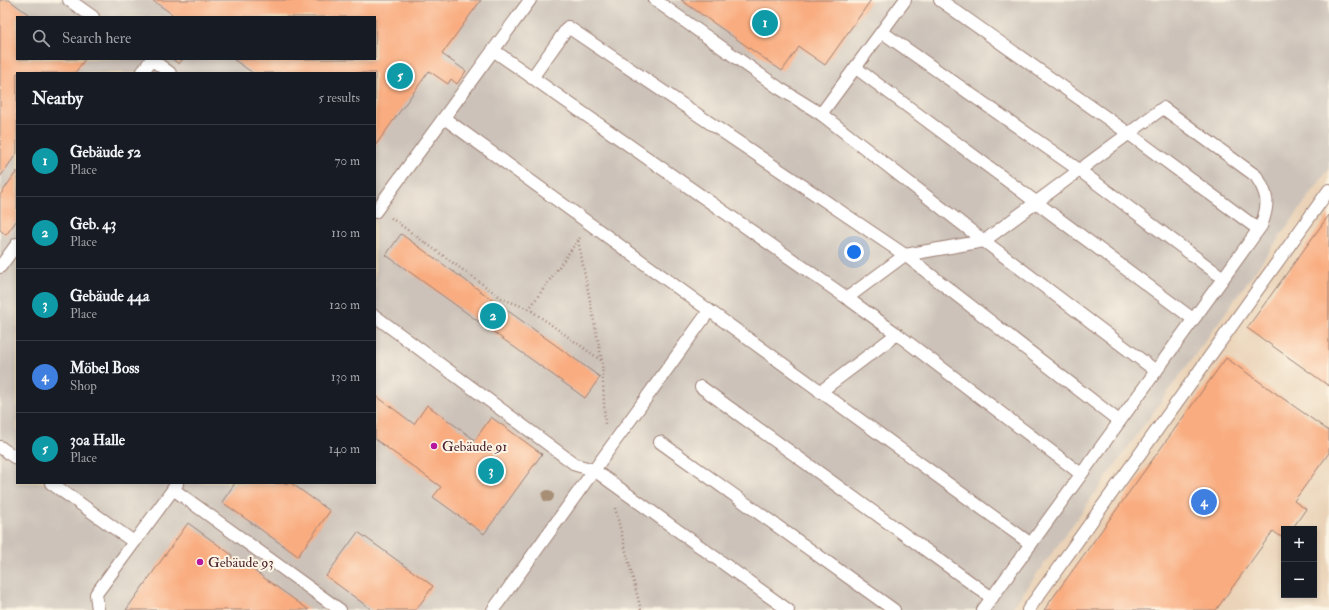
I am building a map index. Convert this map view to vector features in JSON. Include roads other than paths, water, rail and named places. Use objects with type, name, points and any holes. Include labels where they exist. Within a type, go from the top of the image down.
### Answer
[{"type":"lane","points":[[69,0],[92,16]]},
{"type":"lane","points":[[376,210],[530,0]]},
{"type":"lane","points":[[655,0],[779,88],[821,114],[984,241],[1156,371]]},
{"type":"lane","points":[[821,114],[905,0]]},
{"type":"lane","points":[[940,0],[1128,133],[1258,229]]},
{"type":"lane","points":[[532,78],[568,27],[905,255],[1119,422]]},
{"type":"lane","points":[[882,32],[1079,170],[1223,278]]},
{"type":"lane","points":[[493,50],[847,298],[1081,474]]},
{"type":"lane","points":[[143,72],[150,60]]},
{"type":"lane","points":[[152,60],[169,72]]},
{"type":"lane","points":[[856,68],[1193,319]]},
{"type":"lane","points":[[847,298],[905,255],[984,241],[1163,108],[1256,176],[1265,189],[1267,209],[1258,229],[983,610]]},
{"type":"lane","points":[[444,118],[1031,544]]},
{"type":"lane","points":[[1028,610],[1329,190]]},
{"type":"lane","points":[[0,267],[16,245]]},
{"type":"lane","points":[[493,610],[708,311]]},
{"type":"lane","points":[[376,317],[576,465],[594,470],[788,610]]},
{"type":"lane","points":[[820,392],[896,334]]},
{"type":"lane","points":[[701,387],[992,598]]},
{"type":"lane","points":[[660,442],[894,610]]},
{"type":"lane","points":[[0,447],[16,458]]},
{"type":"lane","points":[[52,484],[134,542]]},
{"type":"lane","points":[[98,610],[96,594],[175,486],[340,610]]},
{"type":"place","name":"Gebäude 52","points":[[765,23]]},
{"type":"place","name":"30a Halle","points":[[400,76]]},
{"type":"place","name":"Geb. 43","points":[[493,316]]},
{"type":"place","name":"Gebäude 91","points":[[434,446]]},
{"type":"place","name":"Gebäude 44a","points":[[491,471]]},
{"type":"place","name":"Möbel Boss","points":[[1204,502]]},
{"type":"place","name":"Gebäude 93","points":[[200,562]]}]
